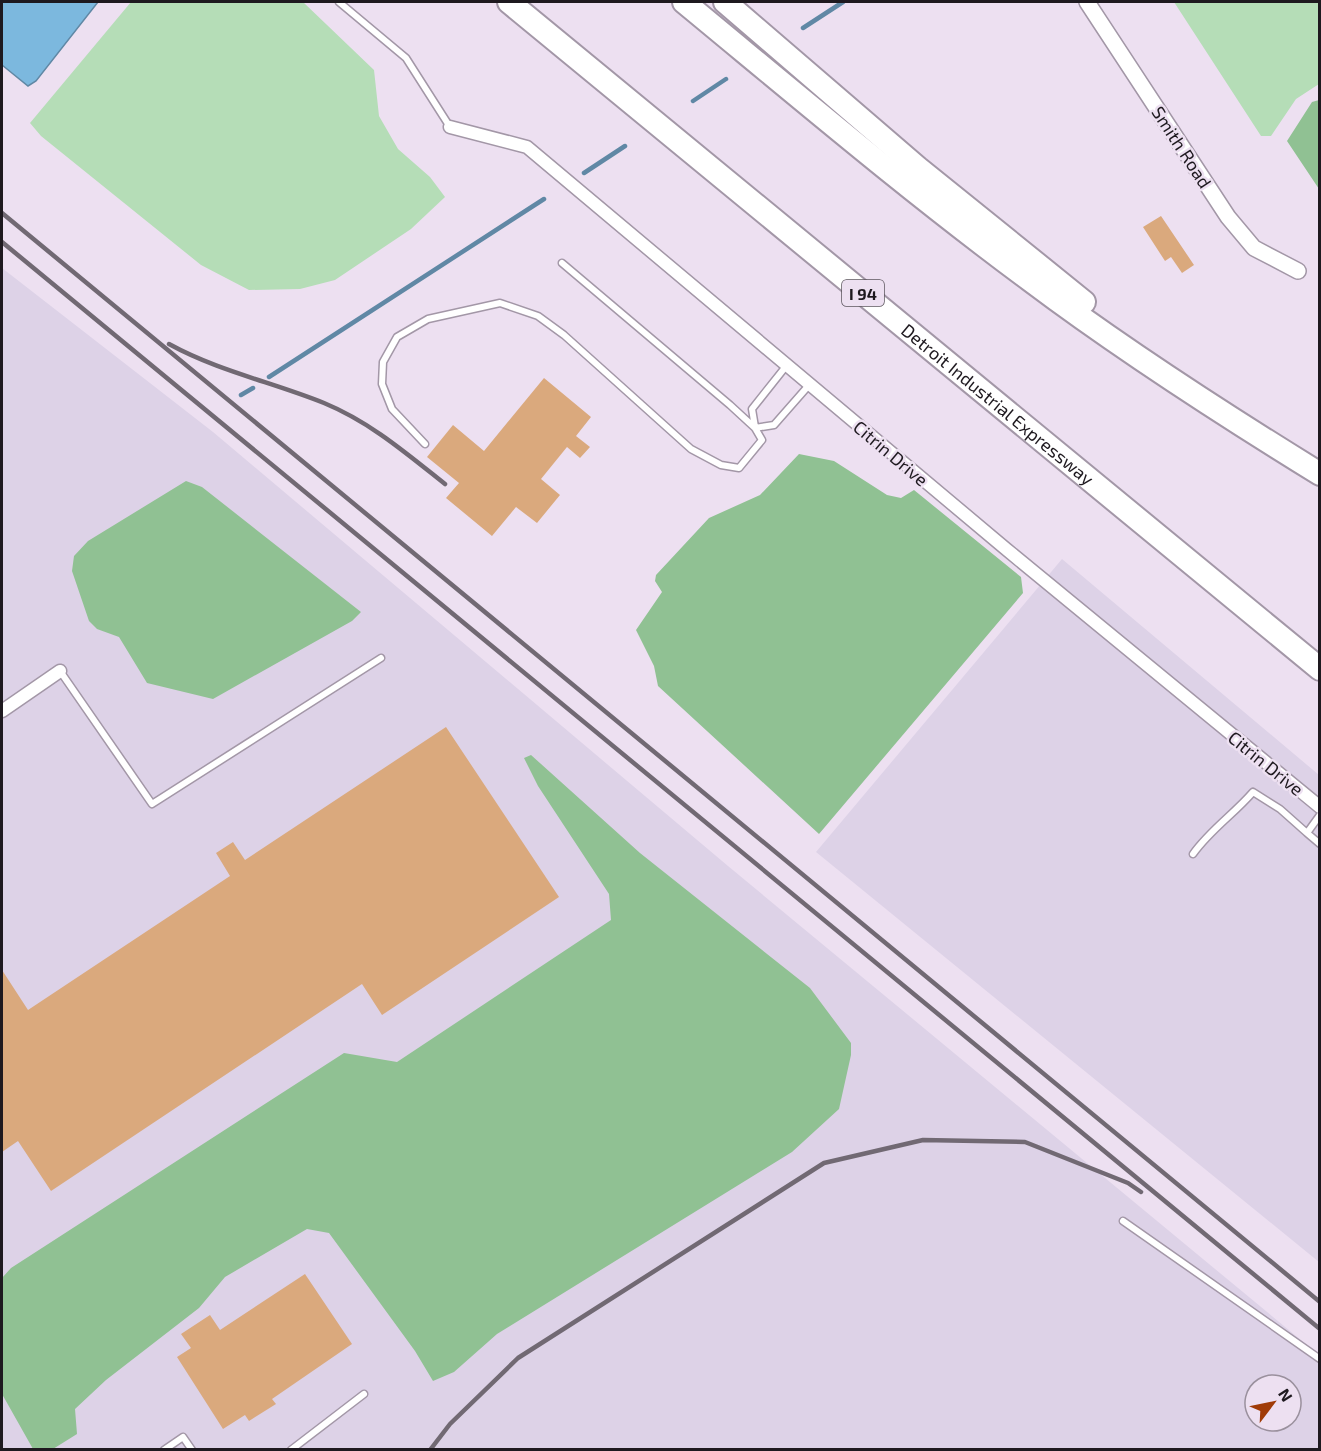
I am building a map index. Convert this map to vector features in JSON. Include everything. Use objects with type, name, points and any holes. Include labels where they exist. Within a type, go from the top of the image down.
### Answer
[{"type":"highway","name":"Detroit Industrial Expressway","points":[[509,2],[1320,669]]},
{"type":"highway","points":[[684,2],[826,120],[1030,281],[1228,418],[1320,474]]},
{"type":"highway","points":[[724,2],[918,168],[1228,418]]},
{"type":"street","name":"Smith Road","points":[[1087,2],[1228,217],[1254,248],[1298,271]]},
{"type":"street","name":"Citrin Drive","points":[[450,127],[527,147],[1320,807]]},
{"type":"street","points":[[2,711],[60,671]]},
{"type":"lane","points":[[339,2],[406,58],[450,127]]},
{"type":"lane","points":[[425,444],[392,409],[382,384],[383,362],[397,337],[428,319],[501,303],[538,316],[691,449],[721,465],[739,468],[762,440],[755,428],[562,263]]},
{"type":"lane","points":[[755,428],[752,409],[787,365]]},
{"type":"lane","points":[[755,428],[774,425],[810,384]]},
{"type":"lane","points":[[60,671],[152,804],[381,658]]},
{"type":"lane","points":[[1193,854],[1208,833],[1225,823],[1254,792],[1280,809],[1320,844]]},
{"type":"lane","points":[[1307,833],[1320,815]]},
{"type":"lane","points":[[1124,1221],[1320,1359]]},
{"type":"lane","points":[[291,1449],[364,1394]]},
{"type":"lane","points":[[164,1449],[183,1437],[192,1449]]},
{"type":"shaded area","points":[[2,268],[213,432],[728,866],[1319,1355],[1319,1449],[2,1449]]},
{"type":"shaded area","points":[[1062,559],[1319,775],[1319,1262],[816,852]]},
{"type":"green space","points":[[131,2],[303,2],[374,70],[379,116],[398,149],[430,177],[445,197],[411,229],[335,280],[300,289],[249,290],[201,265],[41,136],[30,123]]},
{"type":"green space","points":[[1174,2],[1319,2],[1319,84],[1296,99],[1271,136],[1261,136]]},
{"type":"green space","points":[[1319,100],[1319,189],[1287,141],[1312,102]]},
{"type":"green space","points":[[799,454],[834,461],[887,495],[901,498],[914,490],[1021,577],[1023,593],[819,834],[658,686],[654,666],[636,630],[662,592],[655,581],[656,575],[709,518],[760,495]]},
{"type":"green space","points":[[186,481],[202,487],[361,612],[352,621],[213,699],[147,683],[119,637],[97,629],[89,621],[72,571],[74,556],[88,541]]},
{"type":"green space","points":[[531,755],[640,853],[810,988],[851,1043],[851,1055],[839,1109],[792,1152],[497,1334],[454,1372],[433,1381],[415,1351],[329,1233],[307,1229],[225,1277],[199,1308],[106,1380],[75,1409],[77,1434],[53,1449],[33,1449],[2,1394],[2,1278],[11,1268],[344,1053],[397,1062],[611,920],[609,894],[538,786],[524,758]]},
{"type":"water","points":[[2,2],[98,2],[36,81],[28,86],[2,65]]},
{"type":"building","points":[[1161,216],[1194,265],[1182,273],[1171,257],[1165,261],[1143,227]]},
{"type":"building","points":[[544,378],[591,417],[576,436],[590,447],[580,458],[567,447],[541,479],[560,495],[537,523],[516,507],[492,536],[446,498],[459,483],[427,457],[453,425],[484,451]]},
{"type":"building","points":[[446,727],[559,897],[382,1015],[362,984],[51,1191],[18,1141],[2,1152],[2,970],[28,1010],[230,876],[216,853],[233,842],[245,860]]},
{"type":"building","points":[[305,1274],[352,1344],[272,1399],[276,1404],[249,1421],[245,1415],[223,1429],[177,1357],[191,1348],[181,1334],[210,1315],[220,1330]]},
{"type":"waterway","points":[[803,28],[843,2]]},
{"type":"waterway","points":[[693,101],[726,79]]},
{"type":"waterway","points":[[584,173],[625,146]]},
{"type":"waterway","points":[[269,377],[544,199]]},
{"type":"waterway","points":[[241,395],[253,388]]},
{"type":"railway","points":[[2,213],[1320,1302]]},
{"type":"railway","points":[[2,242],[1320,1329]]},
{"type":"railway","points":[[169,344],[207,362],[324,403],[357,419],[445,484]]},
{"type":"railway","points":[[430,1450],[450,1424],[518,1358],[824,1163],[923,1140],[1025,1142],[1128,1183],[1141,1192]]}]
